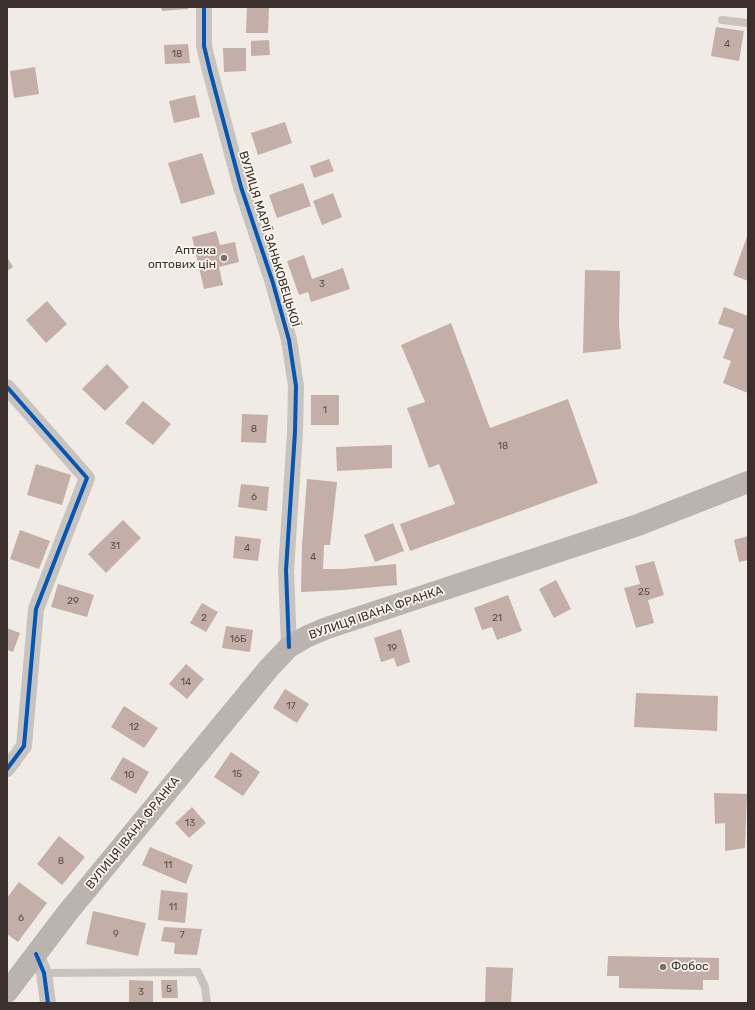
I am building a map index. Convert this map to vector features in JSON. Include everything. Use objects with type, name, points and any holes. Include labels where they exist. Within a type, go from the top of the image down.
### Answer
[{"type":"main road","name":"ВУЛИЦЯ ІВАНА ФРАНКА","points":[[7,992],[40,963],[68,912],[269,668],[289,647],[308,636],[327,628],[638,525],[748,482]]},
{"type":"street","name":"ВУЛИЦЯ МАРІЇ ЗАНЬКОВЕЦЬКОЇ","points":[[204,7],[204,46],[210,72],[241,187],[274,282],[289,340],[296,386],[295,432],[286,570],[289,647]]},
{"type":"street","points":[[7,387],[87,478],[36,609],[24,746],[7,769]]},
{"type":"street","points":[[40,963],[48,1003]]},
{"type":"lane","points":[[722,20],[748,23]]},
{"type":"lane","points":[[40,963],[198,972],[205,987],[207,1003]]},
{"type":"building","points":[[161,7],[188,7],[188,9],[162,11]]},
{"type":"building","points":[[247,7],[269,7],[268,33],[246,33]]},
{"type":"building","points":[[716,27],[744,31],[739,61],[711,56]]},
{"type":"building","points":[[269,40],[270,55],[251,56],[251,41]]},
{"type":"building","points":[[188,44],[190,63],[165,64],[164,45]]},
{"type":"building","points":[[223,48],[246,48],[246,71],[224,72]]},
{"type":"building","points":[[35,67],[39,94],[14,98],[10,71]]},
{"type":"building","points":[[195,95],[200,117],[174,123],[169,101]]},
{"type":"building","points":[[285,122],[292,143],[258,155],[251,133]]},
{"type":"building","points":[[202,153],[215,194],[181,204],[168,163]]},
{"type":"building","points":[[329,159],[334,171],[314,178],[310,166]]},
{"type":"building","points":[[303,183],[311,206],[277,218],[269,195]]},
{"type":"building","points":[[333,193],[342,217],[322,225],[313,201]]},
{"type":"building","points":[[216,231],[220,245],[235,242],[239,262],[219,267],[223,285],[204,289],[192,237]]},
{"type":"building","points":[[748,234],[748,281],[733,275]]},
{"type":"building","points":[[304,255],[312,279],[343,268],[350,289],[311,302],[308,292],[299,295],[287,261]]},
{"type":"building","points":[[7,257],[13,267],[7,271]]},
{"type":"building","points":[[585,270],[620,271],[619,325],[621,349],[583,353]]},
{"type":"building","points":[[47,301],[67,324],[46,343],[26,320]]},
{"type":"building","points":[[724,307],[748,316],[748,393],[723,383],[731,361],[723,358],[734,329],[718,324]]},
{"type":"building","points":[[451,323],[490,428],[568,399],[598,483],[410,551],[400,524],[455,504],[439,464],[429,468],[407,408],[425,402],[401,345]]},
{"type":"building","points":[[107,364],[129,387],[105,411],[82,389]]},
{"type":"building","points":[[311,395],[339,395],[339,425],[311,425]]},
{"type":"building","points":[[143,401],[171,424],[153,445],[125,423]]},
{"type":"building","points":[[242,414],[268,415],[266,443],[241,442]]},
{"type":"building","points":[[392,445],[392,468],[337,471],[336,447]]},
{"type":"building","points":[[36,464],[71,475],[62,505],[27,495]]},
{"type":"building","points":[[307,479],[337,482],[330,545],[324,545],[323,569],[342,569],[396,564],[397,585],[301,592],[302,545]]},
{"type":"building","points":[[241,484],[269,487],[267,511],[238,507]]},
{"type":"building","points":[[123,520],[141,538],[106,573],[88,554]]},
{"type":"building","points":[[393,523],[404,551],[375,562],[364,535]]},
{"type":"building","points":[[20,530],[50,541],[39,569],[10,559]]},
{"type":"building","points":[[235,536],[261,539],[258,561],[233,558]]},
{"type":"building","points":[[748,536],[748,560],[739,562],[734,540]]},
{"type":"building","points":[[654,561],[664,595],[648,600],[654,623],[636,628],[624,588],[640,584],[635,566]]},
{"type":"building","points":[[556,580],[571,609],[554,618],[539,589]]},
{"type":"building","points":[[58,584],[94,595],[87,617],[51,607]]},
{"type":"building","points":[[508,595],[522,631],[497,640],[492,627],[482,630],[474,608]]},
{"type":"building","points":[[202,603],[218,612],[206,632],[190,623]]},
{"type":"building","points":[[226,626],[253,630],[250,652],[222,648]]},
{"type":"building","points":[[7,628],[20,633],[13,652],[8,650],[7,653]]},
{"type":"building","points":[[401,629],[410,662],[397,667],[394,658],[381,662],[374,638]]},
{"type":"building","points":[[186,664],[204,679],[187,699],[169,684]]},
{"type":"building","points":[[285,689],[309,704],[297,723],[273,708]]},
{"type":"building","points":[[636,693],[718,696],[717,731],[634,727]]},
{"type":"building","points":[[124,706],[158,728],[144,748],[111,727]]},
{"type":"building","points":[[231,752],[260,772],[243,796],[214,777]]},
{"type":"building","points":[[123,757],[149,772],[136,794],[110,779]]},
{"type":"building","points":[[714,793],[747,794],[745,848],[725,851],[725,823],[715,824]]},
{"type":"building","points":[[192,807],[206,823],[189,838],[175,823]]},
{"type":"building","points":[[59,836],[85,857],[62,885],[37,864]]},
{"type":"building","points":[[150,847],[193,865],[186,884],[142,865]]},
{"type":"building","points":[[19,882],[47,903],[18,942],[7,934],[7,898]]},
{"type":"building","points":[[161,890],[188,893],[185,923],[158,920]]},
{"type":"building","points":[[93,911],[146,923],[138,956],[86,944]]},
{"type":"building","points":[[164,927],[202,929],[197,955],[174,954],[175,943],[161,941]]},
{"type":"building","name":"Фобос","points":[[608,956],[719,958],[719,980],[703,980],[703,990],[619,988],[619,976],[607,976]]},
{"type":"building","points":[[486,967],[513,968],[511,1003],[485,1003]]},
{"type":"building","points":[[129,980],[153,981],[153,1003],[129,1003]]},
{"type":"building","points":[[161,980],[177,980],[178,998],[162,998]]},
{"type":"cycle path","points":[[204,7],[204,46],[210,71],[241,187],[273,283],[289,340],[296,386],[295,432],[286,570],[289,647]]},
{"type":"cycle path","points":[[7,387],[87,478],[36,609],[24,746],[7,769]]},
{"type":"cycle path","points":[[36,954],[44,973],[48,1003]]},
{"type":"place","name":"Аптека оптових цін","points":[[224,258]]},
{"type":"place","name":"Фобос","points":[[663,967]]}]
